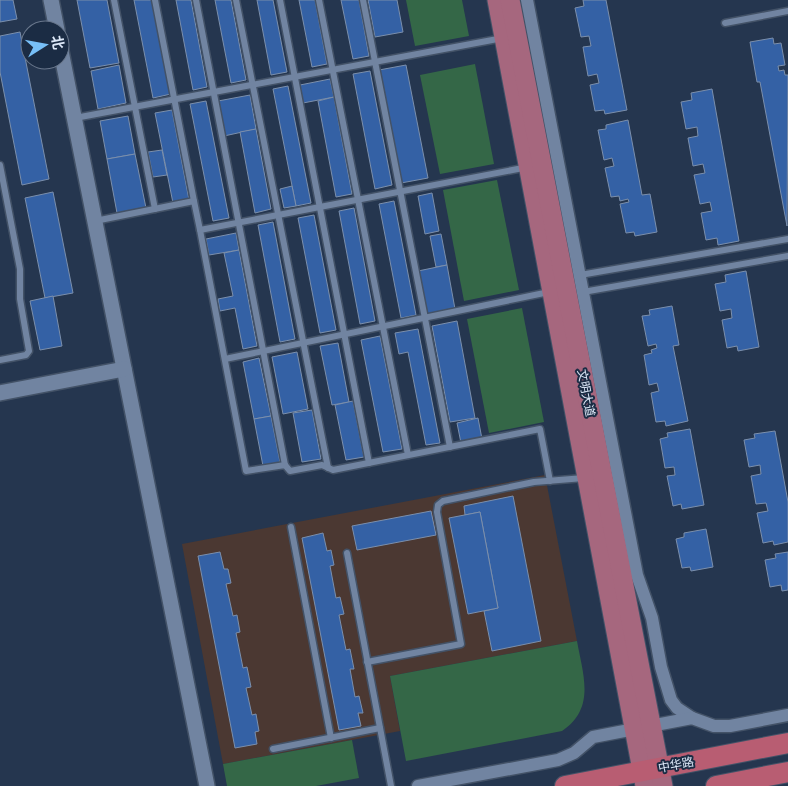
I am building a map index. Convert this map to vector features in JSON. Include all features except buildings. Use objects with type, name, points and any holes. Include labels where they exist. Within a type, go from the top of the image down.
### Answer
[{"type":"highway","name":"中华路","points":[[564,786],[652,778],[788,743]]},
{"type":"highway","points":[[716,786],[788,772]]},
{"type":"main road","name":"文明大道","points":[[497,0],[588,477],[643,727]]},
{"type":"main road","name":"文明大道","points":[[510,0],[652,778]]},
{"type":"street","points":[[51,0],[55,20]]},
{"type":"street","points":[[527,0],[637,575],[652,618],[661,666],[671,700],[677,708],[692,718],[714,726],[788,715]]},
{"type":"street","points":[[65,70],[207,786]]},
{"type":"street","points":[[0,393],[124,370]]},
{"type":"street","points":[[418,786],[558,760],[574,753],[593,736],[692,718]]},
{"type":"lane","points":[[114,0],[155,209]]},
{"type":"lane","points":[[155,0],[246,471],[284,465]]},
{"type":"lane","points":[[196,0],[284,465],[290,471],[322,465],[333,470],[540,429],[550,480]]},
{"type":"lane","points":[[236,0],[328,468]]},
{"type":"lane","points":[[280,0],[370,462]]},
{"type":"lane","points":[[319,0],[408,455]]},
{"type":"lane","points":[[364,0],[450,447]]},
{"type":"lane","points":[[726,23],[788,12]]},
{"type":"lane","points":[[74,118],[504,38]]},
{"type":"lane","points":[[0,165],[20,269],[20,299],[29,351],[26,355],[0,360]]},
{"type":"lane","points":[[200,230],[529,167]]},
{"type":"lane","points":[[95,221],[194,201]]},
{"type":"lane","points":[[580,275],[788,239]]},
{"type":"lane","points":[[583,292],[788,256]]},
{"type":"lane","points":[[225,359],[553,291]]},
{"type":"lane","points":[[367,662],[461,644],[437,512],[438,505],[442,501],[550,480],[588,477]]},
{"type":"lane","points":[[291,527],[331,738]]},
{"type":"lane","points":[[347,553],[391,786]]},
{"type":"lane","points":[[273,749],[380,728]]},
{"type":"shaded area","points":[[545,475],[577,641],[390,676],[400,731],[223,764],[182,544]]},
{"type":"green space","points":[[406,0],[462,0],[469,36],[415,46]]},
{"type":"green space","points":[[475,64],[494,164],[440,174],[420,75]]},
{"type":"green space","points":[[497,180],[519,290],[464,301],[443,190]]},
{"type":"green space","points":[[522,308],[544,422],[489,433],[467,319]]},
{"type":"green space","points":[[577,641],[584,678],[583,701],[580,712],[573,722],[562,731],[406,761],[390,676]]},
{"type":"green space","points":[[352,740],[359,778],[316,786],[227,786],[223,764]]}]
